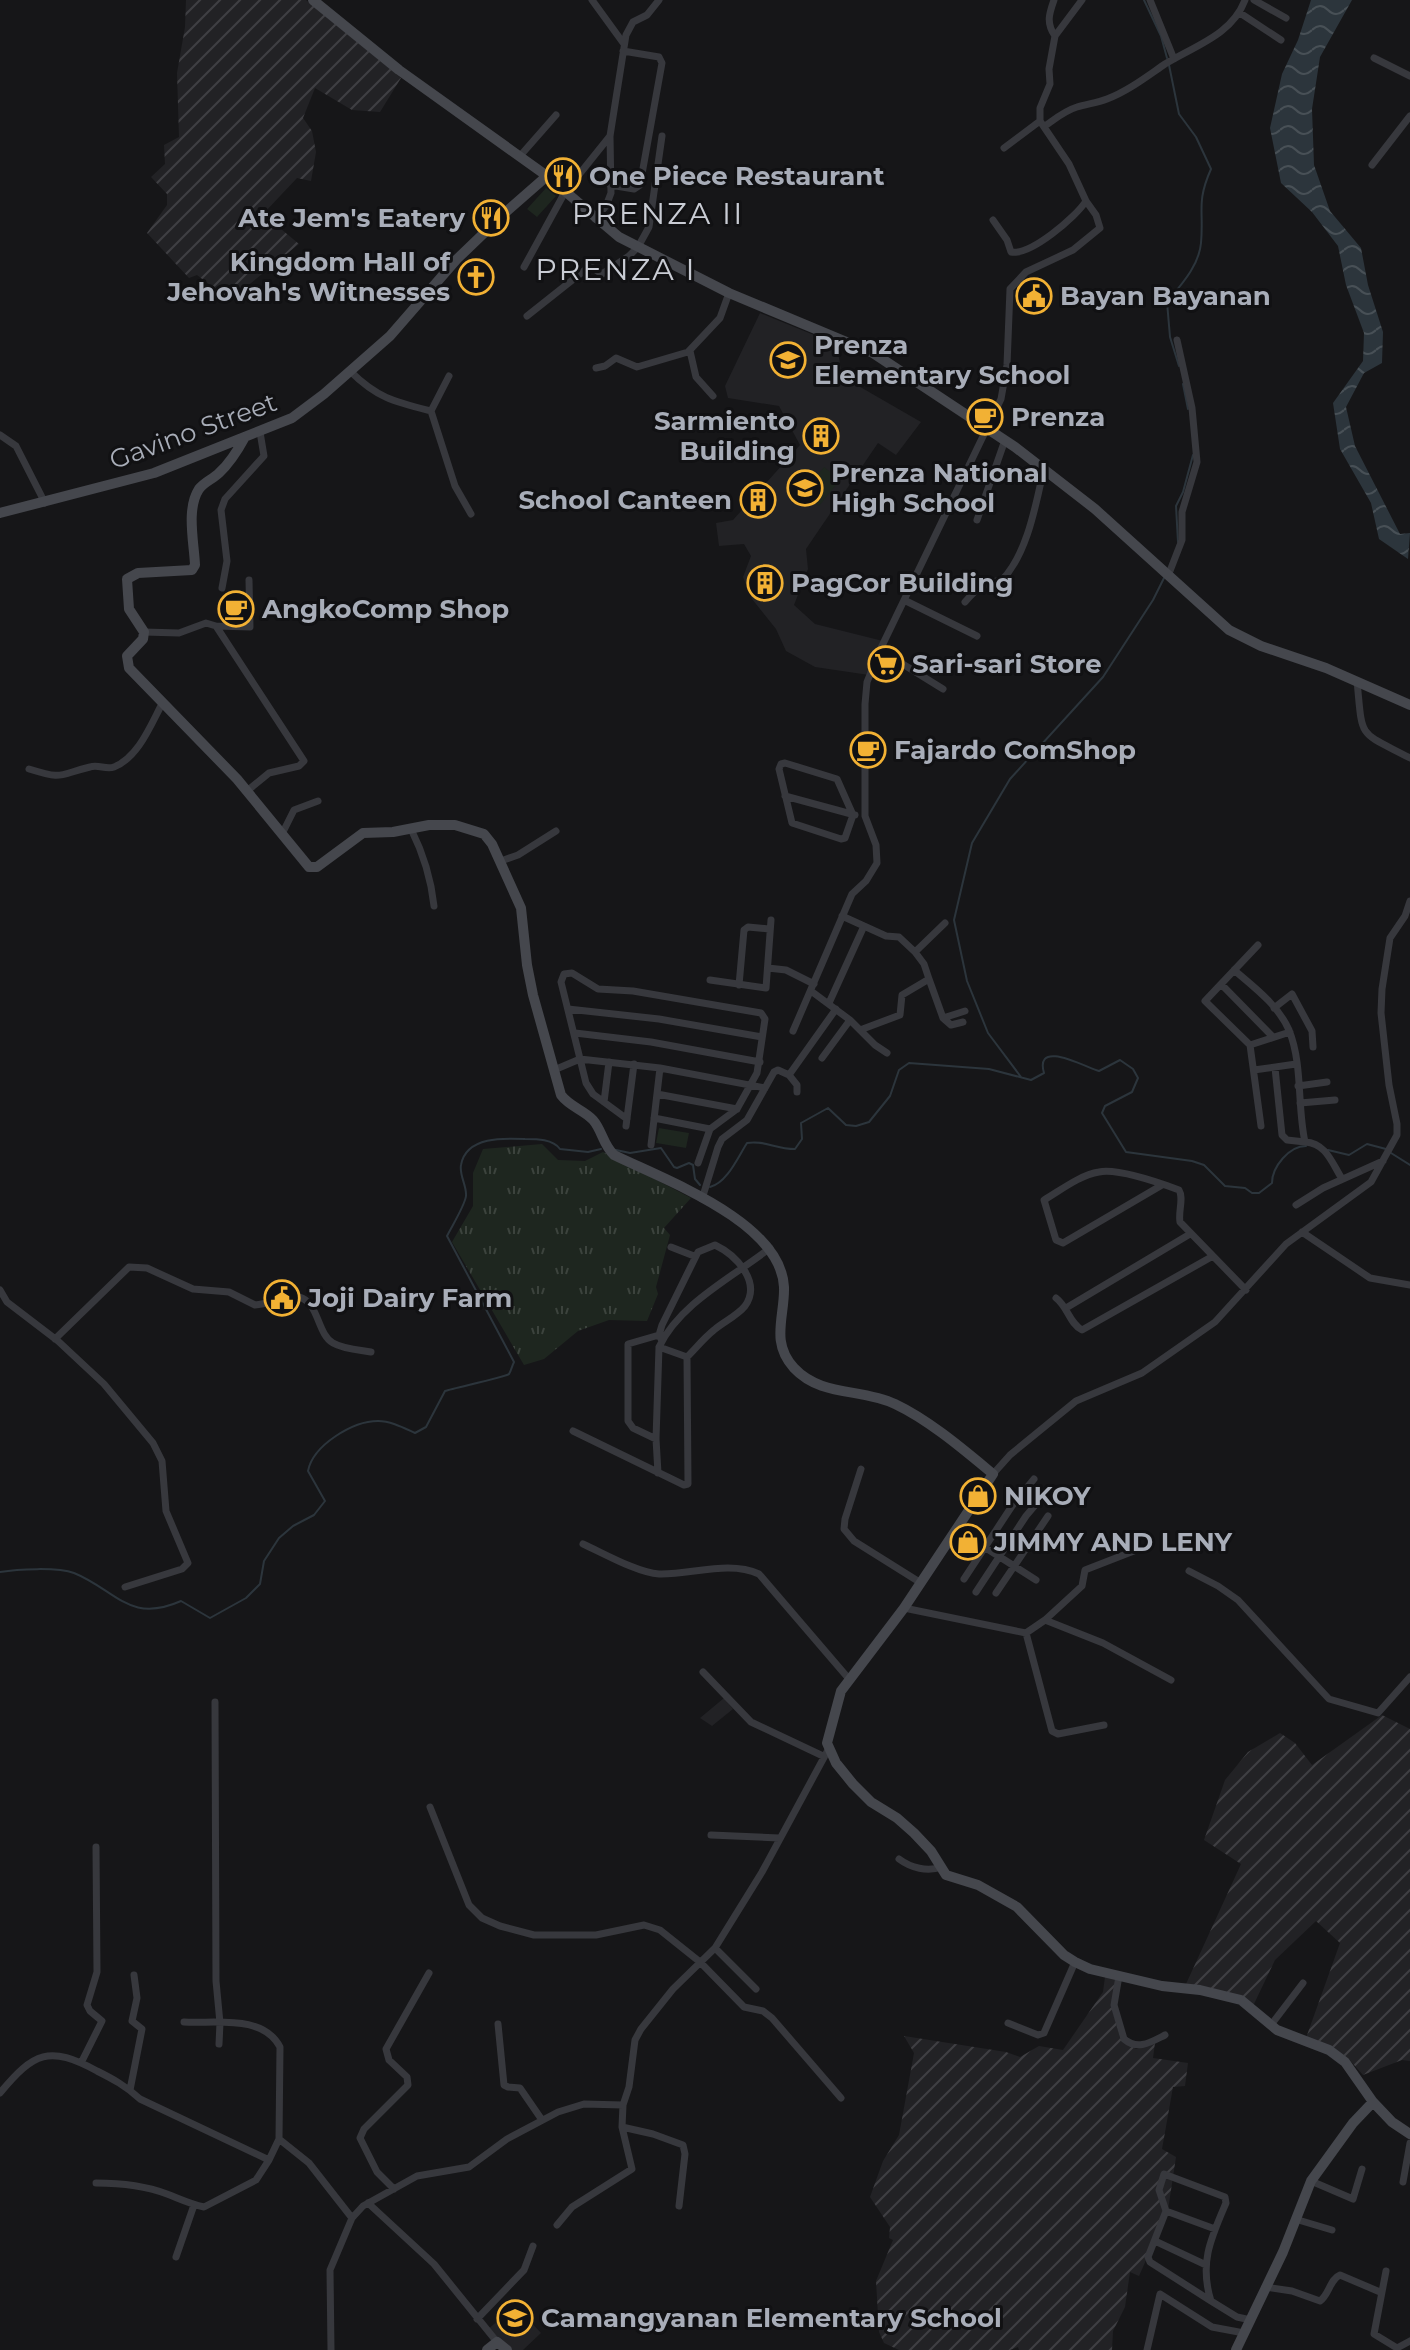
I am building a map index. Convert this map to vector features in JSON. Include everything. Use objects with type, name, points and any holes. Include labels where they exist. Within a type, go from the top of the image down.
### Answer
[{"type":"street","points":[[313,0],[399,70],[547,176],[619,237],[729,293],[873,353],[1005,440],[1044,468],[1145,552],[1229,630],[1261,646],[1357,681],[1410,705]]},
{"type":"street","points":[[592,0],[624,47],[659,57],[662,63],[640,185],[634,189],[610,185]]},
{"type":"street","points":[[595,219],[609,201],[610,136],[624,47],[631,25],[647,15],[659,0]]},
{"type":"street","points":[[1045,0],[1053,3],[1049,27],[1055,36]]},
{"type":"street","points":[[793,1031],[854,890],[866,881],[877,863],[876,845],[865,816],[867,682],[988,430],[1006,380],[1010,289],[1026,272],[1073,250],[1098,231],[1101,224],[1086,201],[1069,164],[1043,124],[1040,108],[1050,84],[1049,69],[1055,36],[1082,0]]},
{"type":"street","points":[[1150,0],[1169,40],[1170,61]]},
{"type":"street","points":[[1254,0],[1286,18]]},
{"type":"street","points":[[1004,148],[1065,112],[1118,94],[1141,82],[1217,34],[1240,13],[1243,1]]},
{"type":"street","points":[[1240,13],[1281,40]]},
{"type":"street","points":[[1374,58],[1410,76]]},
{"type":"street","points":[[520,156],[556,115]]},
{"type":"street","points":[[1372,165],[1410,116]]},
{"type":"street","points":[[524,267],[565,192],[610,136]]},
{"type":"street","points":[[527,316],[585,270],[593,268],[602,274],[638,247],[650,221],[662,136]]},
{"type":"street","name":"Gavino Street","points":[[0,513],[148,475],[260,432],[307,408],[400,326],[439,277],[547,176]]},
{"type":"street","points":[[993,220],[1011,252],[1017,254],[1040,243],[1078,212],[1086,201]]},
{"type":"street","points":[[596,368],[616,358],[637,367],[690,351],[720,318],[729,293]]},
{"type":"street","points":[[1168,576],[1182,540],[1182,512],[1197,462],[1192,408],[1177,340]]},
{"type":"street","points":[[690,351],[696,377],[713,396]]},
{"type":"street","points":[[350,371],[368,389],[390,400],[431,411]]},
{"type":"street","points":[[449,376],[431,411],[455,486],[471,514]]},
{"type":"street","points":[[222,588],[227,561],[221,510],[225,499],[264,456],[260,432]]},
{"type":"street","points":[[0,435],[16,446],[45,503]]},
{"type":"street","points":[[245,437],[238,451],[200,487],[195,498],[192,518],[195,565],[192,570],[138,573],[127,579],[129,609],[144,632],[143,639],[127,656],[134,674],[247,791],[303,863],[312,868],[363,833],[455,825],[473,829],[488,838],[521,908],[533,995],[561,1095],[567,1104],[592,1118],[603,1142],[614,1155],[729,1213],[770,1248],[778,1263],[784,1287],[780,1314],[783,1353],[793,1367],[808,1380],[833,1391],[871,1396],[895,1404],[949,1439],[993,1474]]},
{"type":"street","points":[[977,520],[1005,440]]},
{"type":"street","points":[[965,602],[984,583],[1002,580],[1014,567],[1034,517],[1044,468]]},
{"type":"street","points":[[144,632],[179,633],[206,623],[250,627],[249,580]]},
{"type":"street","points":[[904,600],[977,636]]},
{"type":"street","points":[[216,626],[304,761],[304,765],[269,773],[247,791]]},
{"type":"street","points":[[880,650],[943,689]]},
{"type":"street","points":[[1357,681],[1361,730],[1370,738],[1410,758]]},
{"type":"street","points":[[29,769],[62,777],[93,766],[118,766],[140,744],[163,702]]},
{"type":"street","points":[[783,763],[836,778],[853,815],[847,836],[841,839],[793,825],[779,769],[783,763]]},
{"type":"street","points":[[785,796],[865,816]]},
{"type":"street","points":[[282,834],[294,810],[318,801]]},
{"type":"street","points":[[411,829],[421,848],[434,906]]},
{"type":"street","points":[[501,861],[518,855],[556,831]]},
{"type":"street","points":[[557,2225],[572,2207],[632,2169],[622,2127],[635,2040],[673,1989],[715,1948],[762,1872],[826,1753],[841,1691],[904,1608],[993,1474],[1010,1455],[1064,1409],[1086,1395],[1142,1373],[1215,1322],[1286,1244],[1371,1182],[1392,1145],[1397,1124],[1381,1013],[1382,989],[1390,938],[1405,916],[1410,901]]},
{"type":"street","points":[[842,916],[888,937],[901,938],[924,964],[943,1018],[951,1025],[963,1022]]},
{"type":"street","points":[[915,952],[945,923]]},
{"type":"street","points":[[710,980],[739,985],[766,988],[770,924],[744,930],[739,985]]},
{"type":"street","points":[[829,1003],[864,926]]},
{"type":"street","points":[[1258,945],[1205,1001],[1250,1045],[1261,1126]]},
{"type":"street","points":[[768,968],[786,970],[812,987],[887,1053]]},
{"type":"street","points":[[1234,970],[1274,1008],[1290,1032],[1308,1142]]},
{"type":"street","points":[[634,1064],[627,1123],[588,1088],[568,1009],[564,974],[572,973],[598,989],[633,991],[761,1013],[765,1019],[760,1062],[750,1085],[737,1109],[710,1129],[698,1163]]},
{"type":"street","points":[[860,1030],[900,1015],[902,995],[929,979]]},
{"type":"street","points":[[1221,984],[1272,1036]]},
{"type":"street","points":[[1274,1008],[1292,994],[1312,1031],[1313,1047]]},
{"type":"street","points":[[568,1009],[659,1019],[762,1037]]},
{"type":"street","points":[[789,1075],[836,1009]]},
{"type":"street","points":[[943,1018],[965,1011]]},
{"type":"street","points":[[822,1058],[850,1020]]},
{"type":"street","points":[[1250,1045],[1290,1032]]},
{"type":"street","points":[[575,1033],[651,1042],[760,1062]]},
{"type":"street","points":[[554,1070],[580,1059],[660,1068],[765,1088]]},
{"type":"street","points":[[604,1102],[609,1062]]},
{"type":"street","points":[[1254,1070],[1296,1064]]},
{"type":"street","points":[[651,1145],[660,1068]]},
{"type":"street","points":[[1275,1068],[1282,1135],[1287,1140],[1317,1143],[1342,1179]]},
{"type":"street","points":[[702,1199],[722,1139],[747,1120],[776,1070],[789,1075],[797,1085],[797,1092]]},
{"type":"street","points":[[1298,1086],[1327,1082]]},
{"type":"street","points":[[657,1094],[737,1109]]},
{"type":"street","points":[[1300,1103],[1335,1100]]},
{"type":"street","points":[[654,1118],[710,1129]]},
{"type":"street","points":[[1296,1205],[1386,1157]]},
{"type":"street","points":[[1162,1185],[1063,1243],[1056,1240],[1044,1200],[1098,1172],[1108,1171],[1176,1188],[1181,1193],[1180,1222],[1246,1290]]},
{"type":"street","points":[[1302,1232],[1370,1278],[1410,1285]]},
{"type":"street","points":[[1066,1308],[1190,1234]]},
{"type":"street","points":[[573,1431],[658,1473],[684,1485],[690,1481],[687,1357],[712,1331],[746,1305],[750,1281],[744,1268],[715,1245],[694,1256],[660,1341],[656,1439],[658,1473]]},
{"type":"street","points":[[671,1247],[694,1256]]},
{"type":"street","points":[[660,1341],[689,1310],[770,1248]]},
{"type":"street","points":[[1056,1298],[1066,1308],[1074,1324],[1082,1330],[1213,1256]]},
{"type":"street","points":[[55,1339],[129,1267],[147,1268],[193,1289],[229,1292],[255,1305],[283,1297],[298,1297],[309,1303],[333,1343],[371,1352]]},
{"type":"street","points":[[0,1290],[7,1302],[55,1339],[104,1384],[153,1443],[162,1461],[166,1511],[188,1563],[182,1569],[125,1587]]},
{"type":"street","points":[[656,1439],[633,1428],[628,1421],[628,1344],[660,1341],[687,1357]]},
{"type":"street","points":[[861,1469],[844,1529],[854,1541],[921,1583]]},
{"type":"street","points":[[964,1579],[1012,1506],[1034,1479]]},
{"type":"street","points":[[976,1592],[1026,1516],[1048,1490]]},
{"type":"street","points":[[996,1593],[1048,1516]]},
{"type":"street","points":[[956,1529],[1036,1580]]},
{"type":"street","points":[[583,1544],[655,1574],[724,1568],[751,1570],[759,1574],[849,1679]]},
{"type":"street","points":[[904,1608],[1026,1633],[1082,1586],[1085,1570],[1139,1549]]},
{"type":"street","points":[[1189,1571],[1238,1600],[1329,1699],[1378,1713],[1410,1677]]},
{"type":"street","points":[[1045,1620],[1103,1643],[1171,1680]]},
{"type":"street","points":[[1026,1633],[1052,1731],[1058,1734],[1104,1725]]},
{"type":"street","points":[[703,1672],[751,1722],[826,1753],[871,1802],[914,1833],[949,1877],[978,1885],[1017,1907],[1064,1955],[1075,1962],[1119,1976],[1241,2000],[1277,2030],[1329,2050],[1345,2062],[1373,2102],[1392,2122],[1410,2134]]},
{"type":"street","points":[[215,1702],[219,2044]]},
{"type":"street","points":[[430,1807],[469,1905],[482,1918],[534,1935],[596,1935],[644,1925],[660,1930],[700,1962],[744,2007],[763,2011],[772,2018],[841,2098]]},
{"type":"street","points":[[711,1835],[779,1838]]},
{"type":"street","points":[[82,2061],[102,2021],[87,2005],[97,1972],[96,1847]]},
{"type":"street","points":[[899,1859],[908,1866],[942,1867]]},
{"type":"street","points":[[715,1948],[756,1989]]},
{"type":"street","points":[[1008,2023],[1038,2035],[1044,2033],[1075,1962]]},
{"type":"street","points":[[394,2189],[377,2172],[360,2138],[364,2129],[408,2085],[407,2077],[389,2060],[386,2049],[429,1973]]},
{"type":"street","points":[[130,2090],[142,2029],[132,2021],[137,1998],[134,1975]]},
{"type":"street","points":[[1119,1976],[1114,2005],[1124,2039],[1137,2046],[1165,2035]]},
{"type":"street","points":[[1271,2025],[1303,1983]]},
{"type":"street","points":[[96,2183],[114,2183],[166,2193],[204,2207],[256,2180],[269,2160],[279,2139],[280,2047],[277,2041],[242,2022],[184,2022]]},
{"type":"street","points":[[498,2024],[504,2085],[520,2088],[542,2120]]},
{"type":"street","points":[[0,2093],[30,2061],[55,2054],[82,2061],[140,2099],[269,2160]]},
{"type":"street","points":[[1236,2350],[1283,2252],[1311,2181],[1353,2123],[1373,2102]]},
{"type":"street","points":[[331,2350],[330,2270],[352,2218],[368,2203],[432,2172],[469,2167],[507,2139],[558,2112],[584,2104],[623,2105]]},
{"type":"street","points":[[622,2127],[683,2145],[685,2154],[679,2206]]},
{"type":"street","points":[[279,2139],[309,2163],[352,2218]]},
{"type":"street","points":[[1403,2182],[1410,2143]]},
{"type":"street","points":[[1311,2181],[1353,2199],[1362,2169]]},
{"type":"street","points":[[1211,2301],[1204,2280],[1206,2265],[1215,2229],[1226,2203],[1225,2197],[1164,2174],[1159,2190],[1166,2211],[1148,2257],[1150,2262],[1211,2301],[1237,2317],[1251,2320]]},
{"type":"street","points":[[368,2203],[434,2264],[477,2319],[507,2350]]},
{"type":"street","points":[[176,2257],[194,2205]]},
{"type":"street","points":[[1166,2211],[1215,2229]]},
{"type":"street","points":[[1295,2219],[1332,2230]]},
{"type":"street","points":[[1155,2241],[1206,2265]]},
{"type":"street","points":[[477,2319],[526,2266],[533,2246]]},
{"type":"street","points":[[1386,2271],[1374,2334],[1397,2348],[1410,2341]]},
{"type":"street","points":[[1265,2287],[1292,2291],[1320,2301],[1335,2277],[1340,2275],[1380,2292]]},
{"type":"street","points":[[1147,2350],[1160,2294],[1212,2327],[1244,2333]]},
{"type":"street","points":[[487,2350],[497,2342]]},
{"type":"shaded area","points":[[186,0],[306,0],[401,78],[380,112],[352,110],[315,88],[303,118],[312,131],[316,152],[311,181],[297,178],[263,214],[299,244],[230,300],[197,275],[189,278],[147,233],[167,205],[167,194],[151,177],[165,164],[164,145],[179,137],[177,73]]},
{"type":"shaded area","name":"Prenza National High School","points":[[760,313],[836,344],[843,377],[921,422],[896,455],[878,443],[806,549],[808,569],[794,605],[815,624],[883,641],[869,675],[815,667],[786,651],[776,629],[752,599],[743,577],[751,556],[744,544],[719,546],[716,523],[733,520],[800,445],[779,406],[728,398],[725,386]]},
{"type":"shaded area","points":[[724,1698],[733,1709],[712,1726],[700,1718]]},
{"type":"shaded area","points":[[1382,1715],[1410,1729],[1410,2061],[1402,2060],[1363,2075],[1347,2057],[1306,2038],[1340,1943],[1316,1921],[1275,1960],[1253,2006],[1186,1984],[1241,1864],[1204,1840],[1225,1780],[1248,1752],[1280,1733],[1295,1743],[1312,1765]]},
{"type":"shaded area","points":[[1105,1977],[1115,1979],[1112,2008],[1120,2038],[1136,2049],[1155,2043],[1153,2058],[1188,2063],[1185,2086],[1173,2087],[1162,2149],[1176,2157],[1168,2210],[1139,2276],[1130,2272],[1125,2307],[1113,2331],[1112,2350],[1019,2350],[1018,2347],[1010,2350],[899,2350],[884,2343],[879,2332],[876,2281],[893,2240],[889,2238],[890,2227],[870,2197],[883,2161],[899,2135],[914,2053],[904,2036],[1006,2052],[1020,2057],[1039,2046],[1063,2050],[1103,1992]]},
{"type":"shaded area","name":"Camangyanan Elementary School","points":[[516,2306],[541,2333],[523,2350],[511,2350],[488,2329]]},
{"type":"green space","points":[[546,188],[556,196],[537,217],[527,209]]},
{"type":"green space","points":[[824,467],[840,480],[819,506],[803,493]]},
{"type":"green space","points":[[659,1128],[689,1133],[686,1148],[656,1143]]},
{"type":"green space","points":[[542,1144],[558,1160],[585,1161],[603,1152],[691,1198],[664,1228],[670,1235],[656,1287],[658,1294],[647,1321],[609,1320],[578,1331],[544,1359],[524,1365],[452,1242],[473,1206],[473,1173],[483,1149]]},
{"type":"water","points":[[1311,0],[1352,0],[1320,57],[1312,109],[1314,165],[1330,211],[1361,248],[1368,285],[1383,332],[1382,363],[1364,373],[1346,407],[1355,446],[1400,534],[1410,533],[1408,559],[1379,539],[1371,503],[1340,449],[1333,403],[1363,361],[1364,333],[1346,285],[1338,246],[1312,212],[1281,183],[1270,128],[1282,74],[1298,40]]},
{"type":"waterway","points":[[1144,0],[1161,36],[1167,58]]},
{"type":"waterway","points":[[1169,65],[1179,114],[1196,137],[1211,169],[1202,199],[1200,251],[1188,275],[1167,302],[1170,337],[1179,366]]},
{"type":"waterway","points":[[1183,384],[1188,409]]},
{"type":"waterway","points":[[1178,542],[1176,506],[1193,455]]},
{"type":"waterway","points":[[1021,1077],[988,1033],[967,981],[954,920],[972,843],[1010,779],[1103,677],[1164,578]]},
{"type":"waterway","points":[[710,1187],[727,1175],[747,1143],[795,1149],[802,1139],[801,1123],[828,1108],[846,1125],[869,1122],[890,1096],[899,1070],[909,1063],[989,1069],[1031,1080],[1044,1073],[1043,1063],[1054,1056],[1099,1071],[1120,1060],[1133,1069],[1138,1078],[1132,1092],[1105,1106],[1102,1113],[1126,1152],[1192,1161],[1204,1165],[1225,1186],[1245,1188],[1252,1193],[1259,1193],[1272,1183],[1275,1170],[1288,1153],[1306,1146]]},
{"type":"waterway","points":[[0,1572],[37,1569],[67,1571],[135,1607],[148,1609],[181,1601],[210,1618],[246,1598],[260,1584],[264,1561],[279,1538],[314,1515],[325,1501],[308,1471],[311,1461],[326,1444],[346,1430],[368,1422],[388,1422],[415,1433],[426,1427],[445,1391],[510,1373],[514,1362],[447,1236],[466,1196],[461,1169],[464,1156],[478,1144],[507,1139],[544,1140],[560,1149],[588,1152],[601,1149]]},
{"type":"waterway","points":[[1328,1150],[1349,1155],[1367,1144],[1386,1149]]},
{"type":"waterway","points":[[616,1150],[630,1153],[661,1148],[674,1167],[689,1163],[693,1165],[695,1179],[700,1185]]},
{"type":"waterway","points":[[1391,1153],[1410,1165]]},
{"type":"place","name":"One Piece Restaurant","points":[[563,176]]},
{"type":"place","name":"Ate Jem's Eatery","points":[[491,218]]},
{"type":"place","name":"Kingdom Hall of Jehovah's Witnesses","points":[[476,277]]},
{"type":"place","name":"Bayan Bayanan","points":[[1034,296]]},
{"type":"place","name":"Prenza Elementary School","points":[[788,360]]},
{"type":"place","name":"Prenza","points":[[985,417]]},
{"type":"place","name":"Sarmiento Building","points":[[821,436]]},
{"type":"place","name":"Prenza National High School","points":[[805,488]]},
{"type":"place","name":"School Canteen","points":[[758,500]]},
{"type":"place","name":"PagCor Building","points":[[765,583]]},
{"type":"place","name":"AngkoComp Shop","points":[[236,609]]},
{"type":"place","name":"Sari-sari Store","points":[[886,664]]},
{"type":"place","name":"Fajardo ComShop","points":[[868,750]]},
{"type":"place","name":"Joji Dairy Farm","points":[[282,1298]]},
{"type":"place","name":"NIKOY","points":[[978,1496]]},
{"type":"place","name":"JIMMY AND LENY","points":[[968,1542]]},
{"type":"place","name":"Camangyanan Elementary School","points":[[515,2318]]},
{"type":"district","name":"PRENZA II","points":[[658,213]]},
{"type":"district","name":"PRENZA I","points":[[616,269]]}]
